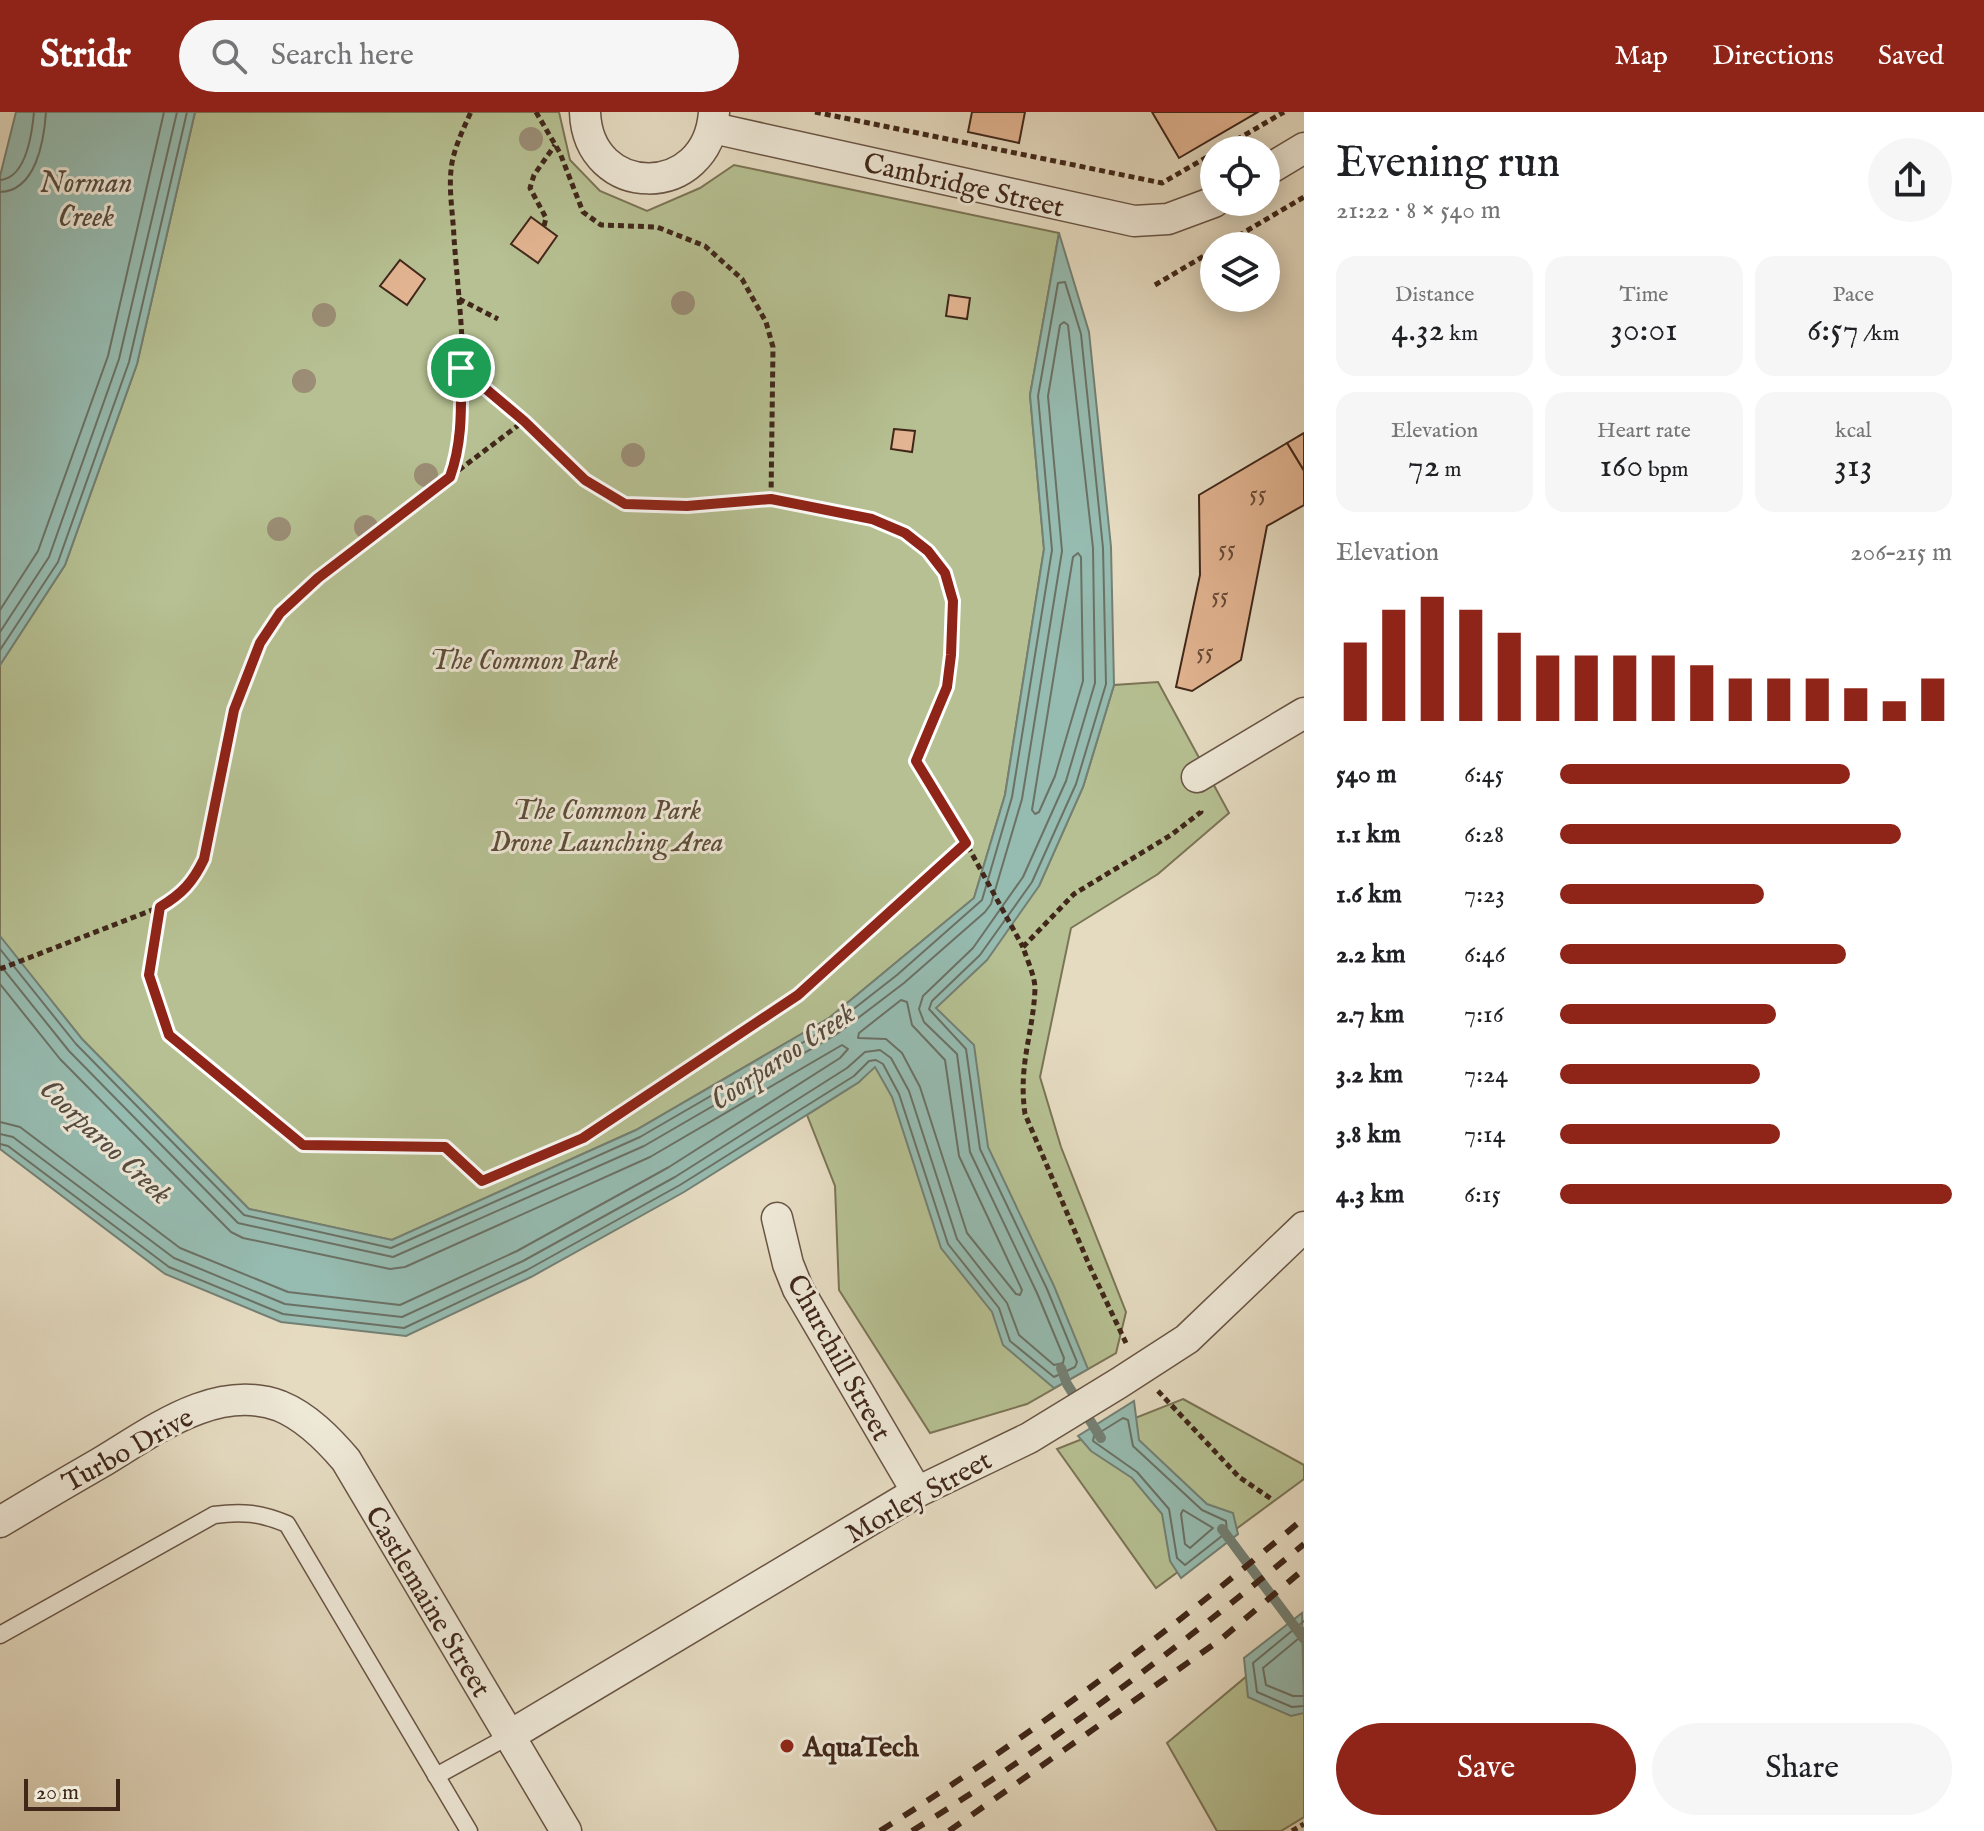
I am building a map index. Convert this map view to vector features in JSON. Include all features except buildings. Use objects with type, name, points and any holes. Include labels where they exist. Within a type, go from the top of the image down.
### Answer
[{"type":"street","name":"Cambridge Street","points":[[585,112],[585,129],[594,149],[609,165],[628,176],[650,180],[671,175],[691,165],[705,148],[713,120],[1134,221],[1168,219],[1200,207]]},
{"type":"street","points":[[1280,163],[1304,148]]},
{"type":"street","points":[[1197,777],[1304,713]]},
{"type":"street","name":"Churchill Street","points":[[777,1218],[788,1264],[798,1289],[917,1492]]},
{"type":"street","name":"Morley Street","points":[[509,1736],[917,1492],[1029,1438],[1131,1376],[1187,1339],[1304,1227]]},
{"type":"street","name":"Turbo Drive","points":[[0,1522],[186,1413],[227,1402],[262,1402]]},
{"type":"street","name":"Castlemaine Street","points":[[262,1402],[281,1407],[312,1426],[346,1460],[566,1831]]},
{"type":"lane","points":[[0,1635],[214,1515],[241,1511],[264,1514],[287,1524],[469,1831]]},
{"type":"lane","points":[[436,1776],[509,1736]]},
{"type":"path","points":[[450,477],[461,427],[459,299],[452,171],[460,136],[471,112]]},
{"type":"path","points":[[536,112],[555,145],[583,212],[601,225],[657,227],[705,246],[742,279],[766,322],[773,347],[771,499]]},
{"type":"path","points":[[815,112],[1162,183],[1200,161]]},
{"type":"path","points":[[1243,136],[1284,112]]},
{"type":"path","points":[[544,226],[546,218],[530,188],[534,175],[555,145]]},
{"type":"path","points":[[1245,232],[1304,197]]},
{"type":"path","points":[[1155,285],[1200,258]]},
{"type":"path","points":[[459,299],[498,319]]},
{"type":"path","points":[[461,368],[524,421],[585,480],[625,504],[687,506],[771,499],[826,508],[883,523],[905,533],[928,551],[945,573],[953,601],[947,687],[916,761],[966,843],[1023,947],[1035,987],[1021,1086],[1025,1114],[1122,1336],[1131,1376],[1180,1416],[1239,1477],[1273,1500]]},
{"type":"path","points":[[0,969],[160,907],[182,894],[195,879],[204,859],[225,749],[244,679],[260,643],[280,613],[318,578],[524,421]]},
{"type":"path","points":[[1023,947],[1074,894],[1171,835],[1201,812],[1197,777]]},
{"type":"path","points":[[160,907],[149,975],[169,1035],[303,1145],[445,1147],[482,1181],[583,1138],[798,995],[966,843]]},
{"type":"path","points":[[1292,1831],[1304,1824]]},
{"type":"green space","name":"The Common Park","points":[[195,112],[559,112],[570,160],[600,191],[647,211],[700,188],[734,165],[1059,233],[1030,395],[1044,549],[1005,795],[974,898],[829,1018],[636,1130],[392,1240],[249,1209],[82,1039],[0,937],[0,665],[65,565],[137,364]]},
{"type":"green space","points":[[1158,682],[1229,813],[1158,874],[1071,928],[1040,1077],[1061,1147],[1126,1312],[1116,1353],[1027,1404],[930,1433],[839,1290],[835,1186],[807,1115],[859,1082],[1039,886],[1083,787],[1114,685]]},
{"type":"green space","points":[[1183,1399],[1304,1465],[1304,1479],[1156,1588],[1057,1449]]},
{"type":"green space","points":[[1304,1628],[1304,1817],[1281,1831],[1217,1831],[1167,1743]]},
{"type":"water","name":"Norman Creek","points":[[16,112],[195,112],[137,364],[65,565],[0,665],[0,176]]},
{"type":"water","points":[[1059,233],[1089,332],[1111,547],[1114,685],[1083,787],[1039,886],[987,960],[936,1008],[974,1045],[988,1147],[1054,1286],[1088,1369],[1054,1388],[1003,1345],[992,1312],[941,1248],[892,1097],[875,1067],[859,1082],[684,1192],[531,1277],[406,1336],[281,1322],[165,1274],[0,1149],[0,936],[82,1039],[249,1209],[392,1240],[636,1130],[829,1018],[974,898],[1005,795],[1044,549],[1030,395]]},
{"type":"water","points":[[1134,1401],[1139,1440],[1207,1504],[1233,1513],[1238,1534],[1181,1578],[1170,1561],[1162,1514],[1132,1478],[1091,1451],[1078,1436]]},
{"type":"water","points":[[1302,1613],[1304,1713],[1291,1716],[1248,1697],[1244,1658]]},
{"type":"waterway","name":"Coorparoo Creek","points":[[1061,1368],[1067,1384],[1101,1438]]},
{"type":"waterway","name":"Coorparoo Creek","points":[[1222,1529],[1304,1639]]},
{"type":"railway","points":[[880,1831],[990,1759],[1098,1682],[1304,1518]]},
{"type":"railway","points":[[912,1831],[1014,1765],[1113,1694],[1304,1544]]},
{"type":"railway","points":[[949,1831],[1220,1640],[1304,1569]]},
{"type":"place","name":"AquaTech","points":[[787,1746]]},
{"type":"route","points":[[461,368],[524,421],[585,480],[625,504],[687,506],[771,499],[872,519],[905,533],[928,551],[945,573],[953,601],[951,655],[947,687],[916,761],[966,843],[798,995],[583,1138],[482,1181],[445,1147],[303,1145],[169,1035],[149,975],[160,907],[182,894],[195,879],[204,859],[234,710],[260,643],[280,613],[318,578],[450,477],[461,427],[461,368]]},
{"type":"park label","name":"The Common Park Drone Launching Area","points":[[607,825]]}]
